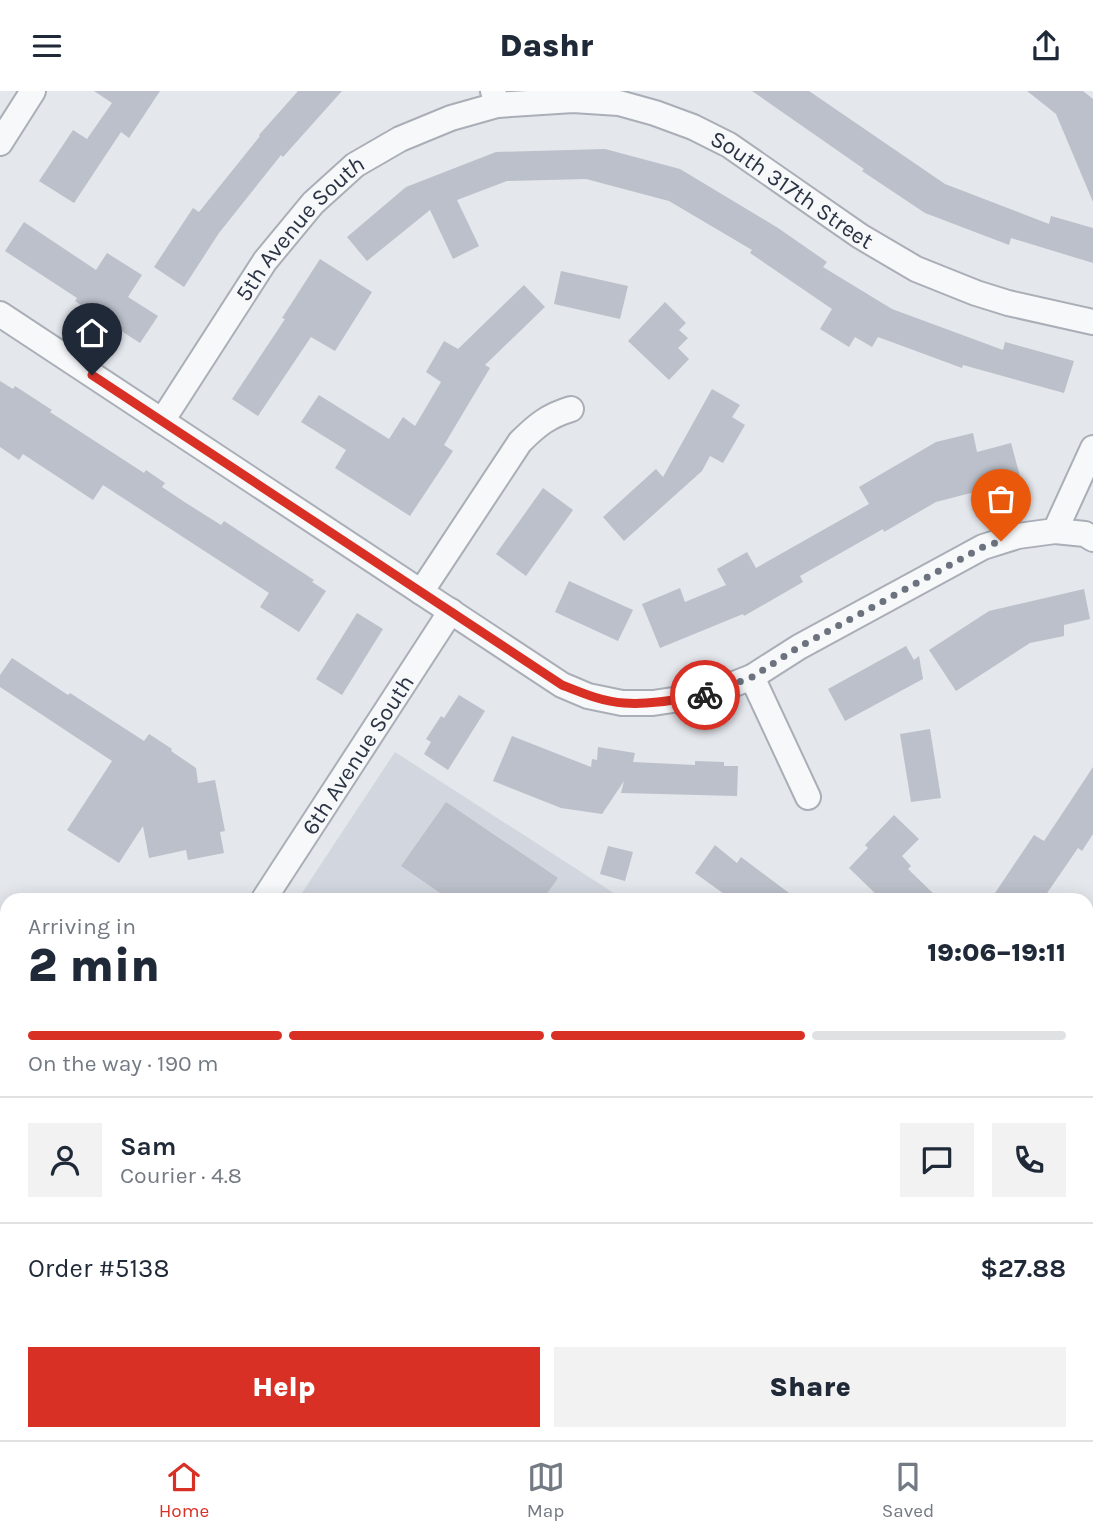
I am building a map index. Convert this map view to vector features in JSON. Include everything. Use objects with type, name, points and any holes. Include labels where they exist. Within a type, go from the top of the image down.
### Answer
[{"type":"street","points":[[0,143],[33,91]]},
{"type":"street","name":"South 317th Street","points":[[495,98],[619,103],[693,127],[729,145],[860,236],[916,269],[1007,303],[1093,322]]},
{"type":"street","name":"5th Avenue South","points":[[162,421],[265,261],[313,203],[355,165],[400,139],[495,98]]},
{"type":"street","points":[[0,314],[562,685],[587,696],[622,703],[653,703],[706,695],[752,677],[799,647],[983,547],[1018,536],[1055,530],[1085,534],[1093,539]]},
{"type":"street","points":[[421,592],[520,442],[535,426],[551,415],[571,409]]},
{"type":"street","points":[[1055,530],[1093,447]]},
{"type":"street","name":"6th Avenue South","points":[[268,893],[451,611]]},
{"type":"street","points":[[752,677],[808,797]]},
{"type":"shaded area","points":[[395,752],[614,893],[302,893]]},
{"type":"building","points":[[94,91],[160,91],[129,138],[121,132],[74,203],[39,181],[73,130],[87,139],[112,103]]},
{"type":"building","points":[[298,91],[342,91],[283,157],[281,155],[219,233],[184,287],[154,267],[193,208],[199,212],[259,135]]},
{"type":"building","points":[[752,91],[809,91],[945,184],[1049,224],[1051,216],[1093,228],[1093,263],[1011,238],[1009,245],[925,213]]},
{"type":"building","points":[[1027,91],[1083,91],[1093,99],[1093,202],[1056,114]]},
{"type":"building","points":[[605,149],[680,169],[778,228],[827,262],[823,267],[892,309],[1003,350],[1005,342],[1074,361],[1064,393],[963,365],[962,368],[878,337],[872,347],[855,337],[849,347],[820,329],[832,309],[750,253],[752,250],[669,201],[586,179],[507,181],[457,200],[479,246],[453,259],[430,210],[367,261],[347,237],[406,187],[496,152]]},
{"type":"building","points":[[24,222],[96,270],[107,253],[142,275],[128,297],[158,316],[140,343],[5,251]]},
{"type":"building","points":[[320,259],[372,292],[335,351],[311,337],[258,416],[232,399],[285,319],[282,318]]},
{"type":"building","points":[[561,271],[628,286],[620,319],[554,304]]},
{"type":"building","points":[[524,285],[545,307],[485,365],[490,368],[444,445],[453,451],[410,516],[335,468],[346,450],[301,422],[319,395],[389,439],[403,417],[415,426],[441,382],[426,372],[444,341],[458,349]]},
{"type":"building","points":[[665,302],[686,323],[679,330],[688,338],[678,348],[689,359],[669,380],[628,341]]},
{"type":"building","points":[[0,381],[13,389],[15,386],[144,473],[146,470],[165,483],[162,487],[186,503],[221,525],[224,521],[314,580],[312,582],[326,591],[299,632],[260,607],[269,593],[103,485],[93,500],[23,454],[19,460],[0,447]]},
{"type":"building","points":[[712,389],[740,405],[732,417],[745,425],[723,463],[710,456],[702,471],[624,541],[603,517],[656,469],[663,477]]},
{"type":"building","points":[[973,433],[977,452],[1011,443],[1021,480],[936,502],[800,576],[803,582],[744,616],[743,614],[660,648],[642,604],[680,588],[685,602],[726,585],[717,569],[747,552],[756,568],[869,504],[859,487],[936,442]]},
{"type":"building","points":[[543,488],[573,510],[526,576],[496,554]]},
{"type":"building","points":[[569,581],[633,610],[618,641],[555,612]]},
{"type":"building","points":[[1084,589],[1090,619],[1064,625],[1064,636],[1030,643],[956,691],[929,650],[989,611]]},
{"type":"building","points":[[357,613],[383,629],[342,695],[316,679]]},
{"type":"building","points":[[906,646],[914,660],[919,656],[923,679],[845,721],[828,689]]},
{"type":"building","points":[[12,658],[144,741],[149,734],[172,749],[171,751],[196,768],[198,783],[215,780],[225,831],[220,832],[224,853],[188,860],[186,850],[149,858],[143,826],[119,863],[67,830],[112,761],[0,687],[0,675]]},
{"type":"building","points":[[459,695],[485,711],[448,770],[424,754],[431,742],[426,739]]},
{"type":"building","points":[[930,729],[941,798],[911,802],[900,734]]},
{"type":"building","points":[[512,736],[591,767],[592,759],[597,760],[598,747],[635,753],[633,762],[695,765],[695,761],[724,762],[724,766],[738,766],[737,796],[621,793],[624,781],[602,814],[561,808],[493,781]]},
{"type":"building","points":[[1093,767],[1093,834],[1082,851],[1078,848],[1047,893],[995,893],[1034,835],[1044,841]]},
{"type":"building","points":[[446,802],[558,878],[547,893],[440,893],[401,866]]},
{"type":"building","points":[[894,815],[919,839],[902,856],[911,866],[908,869],[933,893],[875,893],[849,868],[868,848],[865,845]]},
{"type":"building","points":[[715,845],[737,863],[741,857],[789,893],[723,893],[695,873]]},
{"type":"building","points":[[608,846],[633,852],[625,881],[600,874]]},
{"type":"way so far","points":[[705,695],[752,677],[799,647],[983,547],[1001,541]]},
{"type":"route","points":[[92,375],[562,685],[587,696],[622,703],[653,703],[705,695]]}]
